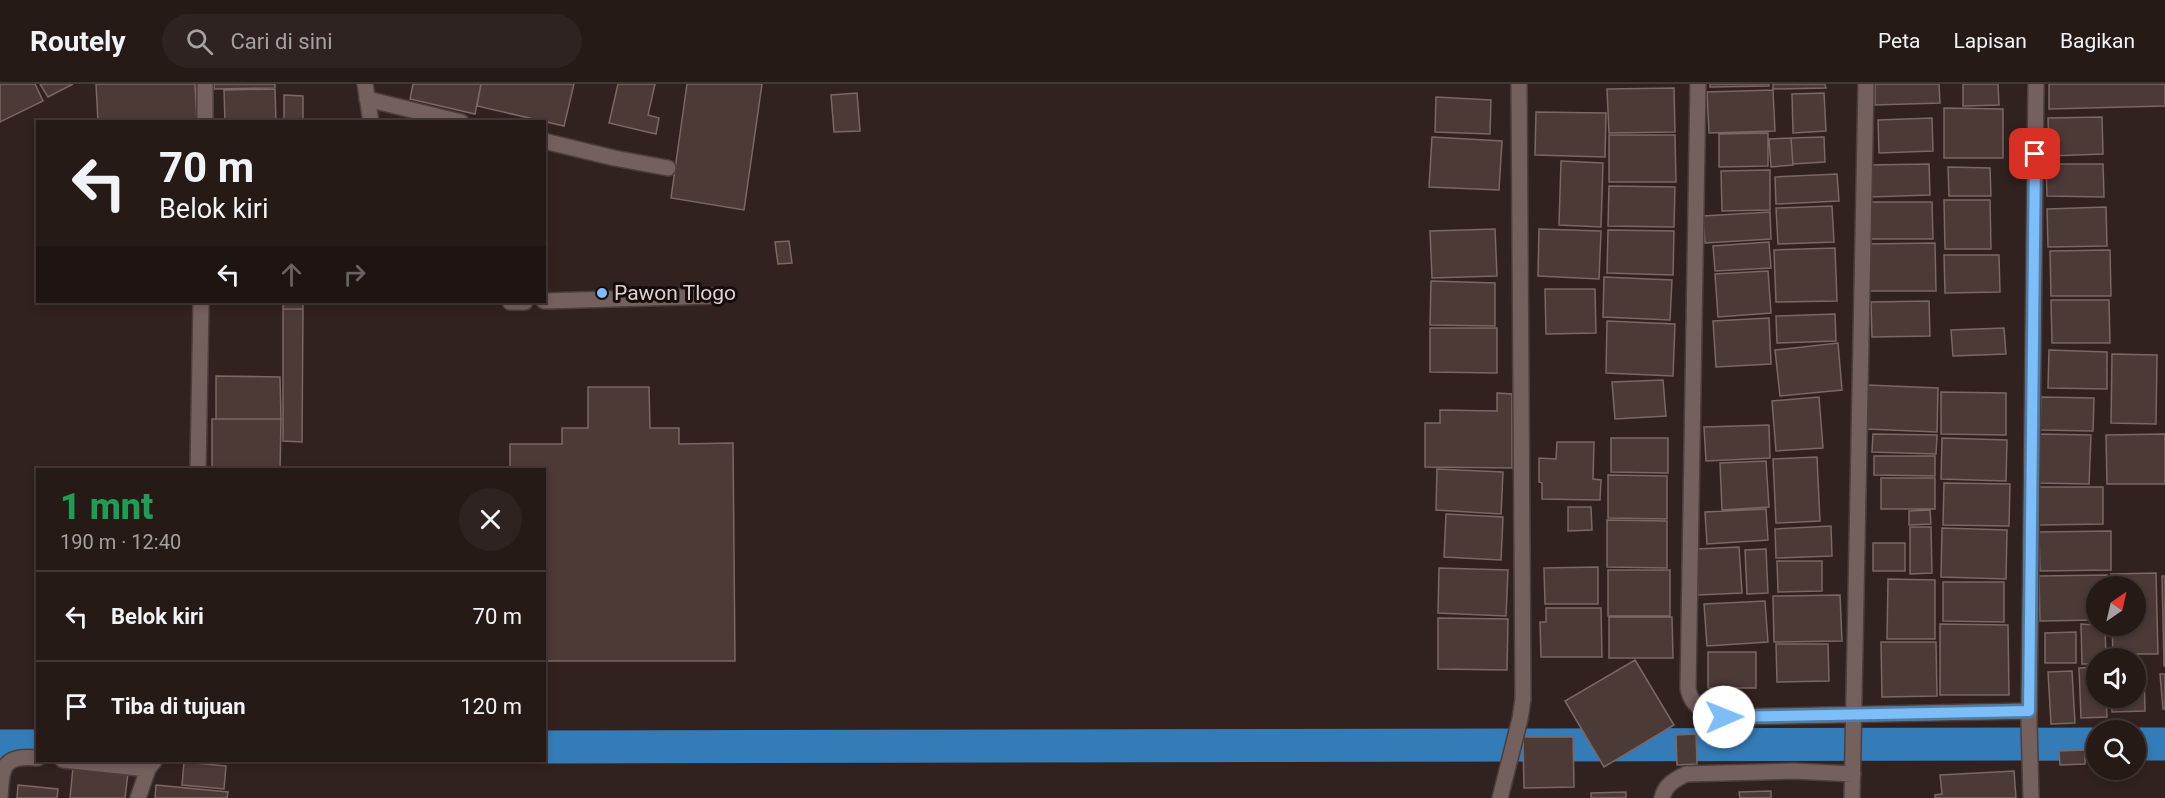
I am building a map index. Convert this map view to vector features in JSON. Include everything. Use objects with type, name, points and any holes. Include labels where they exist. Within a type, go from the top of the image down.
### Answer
[{"type":"street","points":[[204,120],[205,84]]},
{"type":"street","points":[[1501,795],[1520,719],[1522,688],[1519,84]]},
{"type":"street","points":[[1698,84],[1688,689],[1690,697],[1696,706],[1708,714],[1724,717],[1855,721],[2029,716]]},
{"type":"street","points":[[1852,798],[1866,84]]},
{"type":"street","points":[[2031,798],[2029,716],[2036,84]]},
{"type":"street","points":[[371,120],[366,92],[455,120]]},
{"type":"street","points":[[546,141],[668,168]]},
{"type":"street","points":[[546,301],[714,297]]},
{"type":"street","points":[[198,468],[201,303]]},
{"type":"street","points":[[0,797],[2,771],[11,761],[16,758],[36,758]]},
{"type":"street","points":[[98,762],[151,765],[138,798]]},
{"type":"street","points":[[1662,798],[1664,790],[1674,780],[1686,774],[1853,769]]},
{"type":"building","points":[[0,84],[35,84],[43,101],[0,122]]},
{"type":"building","points":[[40,84],[73,84],[48,97]]},
{"type":"building","points":[[96,84],[195,84],[197,120],[98,120]]},
{"type":"building","points":[[214,84],[275,84],[275,88],[214,89]]},
{"type":"building","points":[[413,84],[481,84],[475,114],[410,99]]},
{"type":"building","points":[[481,84],[574,84],[564,126],[546,120],[477,106]]},
{"type":"building","points":[[618,84],[655,84],[648,115],[659,118],[656,134],[609,123]]},
{"type":"building","points":[[687,84],[762,84],[744,210],[671,198]]},
{"type":"building","points":[[1710,84],[1769,84],[1769,86],[1710,87]]},
{"type":"building","points":[[1773,84],[1825,84],[1826,88],[1773,89]]},
{"type":"building","points":[[1875,84],[1939,84],[1940,103],[1875,105]]},
{"type":"building","points":[[1963,84],[1998,84],[1999,105],[1963,106]]},
{"type":"building","points":[[2049,84],[2165,84],[2165,106],[2049,109]]},
{"type":"building","points":[[1674,88],[1675,132],[1609,133],[1607,89]]},
{"type":"building","points":[[275,89],[276,120],[225,120],[224,90]]},
{"type":"building","points":[[1773,90],[1775,131],[1709,133],[1707,92]]},
{"type":"building","points":[[857,93],[860,131],[834,132],[831,95]]},
{"type":"building","points":[[1824,93],[1826,131],[1793,133],[1792,94]]},
{"type":"building","points":[[284,95],[303,96],[303,120],[284,120]]},
{"type":"building","points":[[1436,97],[1491,100],[1490,134],[1435,132]]},
{"type":"building","points":[[1944,108],[2003,109],[2003,158],[1944,158]]},
{"type":"building","points":[[1536,112],[1606,113],[1605,157],[1535,155]]},
{"type":"building","points":[[2102,117],[2103,154],[2049,156],[2048,118]]},
{"type":"building","points":[[1932,118],[1933,151],[1879,153],[1878,120]]},
{"type":"building","points":[[1768,133],[1768,166],[1719,167],[1719,134]]},
{"type":"building","points":[[1609,135],[1675,135],[1676,182],[1609,182]]},
{"type":"building","points":[[1432,137],[1502,141],[1499,190],[1429,187]]},
{"type":"building","points":[[1824,137],[1825,162],[1793,164],[1791,138]]},
{"type":"building","points":[[1791,138],[1793,165],[1771,167],[1769,139]]},
{"type":"building","points":[[1561,161],[1603,163],[1601,227],[1559,225]]},
{"type":"building","points":[[1929,164],[1930,195],[1869,197],[1868,165]]},
{"type":"building","points":[[2046,164],[2103,164],[2104,197],[2047,196]]},
{"type":"building","points":[[1948,167],[1990,168],[1991,196],[1949,196]]},
{"type":"building","points":[[1770,170],[1770,210],[1722,211],[1721,171]]},
{"type":"building","points":[[1837,174],[1839,201],[1776,204],[1775,177]]},
{"type":"building","points":[[1609,186],[1675,187],[1674,227],[1608,226]]},
{"type":"building","points":[[1944,200],[1990,200],[1991,249],[1945,249]]},
{"type":"building","points":[[1864,202],[1932,202],[1933,239],[1865,239]]},
{"type":"building","points":[[1832,206],[1834,242],[1778,244],[1776,208]]},
{"type":"building","points":[[2106,207],[2107,246],[2048,247],[2047,209]]},
{"type":"building","points":[[1770,212],[1771,239],[1705,243],[1703,216]]},
{"type":"building","points":[[1495,229],[1497,276],[1432,278],[1430,231]]},
{"type":"building","points":[[1539,229],[1601,231],[1599,279],[1538,276]]},
{"type":"building","points":[[1608,230],[1674,231],[1673,275],[1607,273]]},
{"type":"building","points":[[789,241],[792,263],[778,264],[775,242]]},
{"type":"building","points":[[1769,242],[1771,268],[1715,271],[1713,246]]},
{"type":"building","points":[[1935,243],[1936,291],[1866,291],[1865,244]]},
{"type":"building","points":[[1835,248],[1837,301],[1776,302],[1774,250]]},
{"type":"building","points":[[2110,250],[2111,296],[2051,296],[2050,251]]},
{"type":"building","points":[[1944,255],[1999,255],[2000,292],[1945,293]]},
{"type":"building","points":[[1768,271],[1771,313],[1718,317],[1715,274]]},
{"type":"building","points":[[1604,277],[1672,280],[1670,320],[1603,317]]},
{"type":"building","points":[[1431,281],[1495,283],[1495,326],[1430,325]]},
{"type":"building","points":[[1545,289],[1595,289],[1596,333],[1546,334]]},
{"type":"building","points":[[2051,300],[2109,300],[2110,343],[2052,343]]},
{"type":"building","points":[[1929,301],[1930,336],[1872,337],[1871,302]]},
{"type":"building","points":[[283,303],[303,303],[303,309],[283,309]]},
{"type":"building","points":[[283,309],[303,309],[302,442],[283,441]]},
{"type":"building","points":[[1835,314],[1836,341],[1777,343],[1776,316]]},
{"type":"building","points":[[1769,318],[1771,364],[1716,367],[1713,321]]},
{"type":"building","points":[[1607,321],[1675,324],[1673,376],[1606,373]]},
{"type":"building","points":[[1430,328],[1497,328],[1497,373],[1430,372]]},
{"type":"building","points":[[2004,328],[2006,354],[1953,356],[1951,330]]},
{"type":"building","points":[[1838,343],[1842,390],[1780,396],[1775,350]]},
{"type":"building","points":[[2049,350],[2107,352],[2107,389],[2048,388]]},
{"type":"building","points":[[2112,354],[2157,355],[2156,424],[2111,423]]},
{"type":"building","points":[[216,376],[280,377],[281,419],[216,419]]},
{"type":"building","points":[[1663,380],[1666,416],[1615,419],[1612,382]]},
{"type":"building","points":[[1867,385],[1938,388],[1937,432],[1866,429]]},
{"type":"building","points":[[588,387],[649,387],[650,428],[679,428],[679,444],[733,443],[735,661],[546,661],[546,468],[510,468],[510,444],[562,444],[562,428],[588,428]]},
{"type":"building","points":[[1941,392],[2006,393],[2006,435],[1941,434]]},
{"type":"building","points":[[1497,393],[1512,394],[1512,468],[1425,467],[1425,423],[1440,423],[1440,410],[1497,411]]},
{"type":"building","points":[[1819,397],[1823,448],[1776,451],[1772,401]]},
{"type":"building","points":[[2041,397],[2094,398],[2093,431],[2040,430]]},
{"type":"building","points":[[212,419],[281,419],[280,468],[212,468]]},
{"type":"building","points":[[1769,425],[1770,458],[1706,461],[1704,427]]},
{"type":"building","points":[[1873,434],[1937,435],[1936,454],[1872,452]]},
{"type":"building","points":[[2039,434],[2091,435],[2089,484],[2038,483]]},
{"type":"building","points":[[2165,434],[2165,484],[2107,484],[2106,435]]},
{"type":"building","points":[[1611,438],[1668,438],[1668,473],[1611,472]]},
{"type":"building","points":[[1942,438],[2007,440],[2006,481],[1941,479]]},
{"type":"building","points":[[1557,442],[1594,442],[1593,479],[1601,480],[1600,500],[1542,499],[1539,458],[1556,459]]},
{"type":"building","points":[[1874,456],[1935,456],[1935,476],[1874,475]]},
{"type":"building","points":[[1817,457],[1820,521],[1776,523],[1773,459]]},
{"type":"building","points":[[1766,461],[1769,507],[1722,510],[1720,463]]},
{"type":"building","points":[[1437,469],[1503,472],[1501,514],[1436,510]]},
{"type":"building","points":[[1608,475],[1667,476],[1667,519],[1608,518]]},
{"type":"building","points":[[1881,478],[1935,478],[1935,509],[1881,509]]},
{"type":"building","points":[[1944,483],[2010,484],[2009,526],[1943,525]]},
{"type":"building","points":[[2038,487],[2103,487],[2103,524],[2039,525]]},
{"type":"building","points":[[1568,507],[1591,507],[1592,530],[1568,531]]},
{"type":"building","points":[[1766,509],[1768,540],[1707,544],[1705,512]]},
{"type":"building","points":[[1930,510],[1931,524],[1909,525],[1909,511]]},
{"type":"building","points":[[1446,514],[1503,517],[1501,560],[1444,557]]},
{"type":"building","points":[[1607,520],[1667,521],[1667,568],[1607,567]]},
{"type":"building","points":[[1831,526],[1832,556],[1776,558],[1775,529]]},
{"type":"building","points":[[1910,527],[1931,527],[1932,573],[1910,574]]},
{"type":"building","points":[[1942,528],[2007,530],[2006,579],[1941,577]]},
{"type":"building","points":[[2111,531],[2111,570],[2040,571],[2039,532]]},
{"type":"building","points":[[1873,543],[1905,543],[1905,571],[1873,571]]},
{"type":"building","points":[[1739,547],[1742,593],[1698,595],[1696,549]]},
{"type":"building","points":[[1766,549],[1768,593],[1747,594],[1745,550]]},
{"type":"building","points":[[1777,561],[1822,561],[1822,591],[1778,592]]},
{"type":"building","points":[[1598,567],[1598,604],[1545,604],[1544,568]]},
{"type":"building","points":[[1439,568],[1508,570],[1506,616],[1438,613]]},
{"type":"building","points":[[1608,570],[1670,570],[1670,616],[1608,616]]},
{"type":"building","points":[[2156,573],[2158,654],[2146,654],[2146,648],[2113,648],[2112,636],[2146,636],[2146,576],[2111,576],[2111,574]]},
{"type":"building","points":[[2107,575],[2086,576],[2086,620],[2040,621],[2039,576]]},
{"type":"building","points":[[2162,576],[2165,576],[2165,666],[2164,666]]},
{"type":"building","points":[[1888,579],[1935,580],[1935,639],[1887,639]]},
{"type":"building","points":[[1943,582],[2004,582],[2004,622],[1943,621]]},
{"type":"building","points":[[1840,595],[1842,641],[1774,642],[1773,596]]},
{"type":"building","points":[[1765,601],[1768,642],[1707,646],[1704,604]]},
{"type":"building","points":[[1546,608],[1601,608],[1602,657],[1541,657],[1540,622],[1546,622]]},
{"type":"building","points":[[1609,617],[1672,617],[1673,658],[1609,658]]},
{"type":"building","points":[[1438,618],[1508,619],[1507,670],[1438,669]]},
{"type":"building","points":[[1940,624],[2008,625],[2009,695],[1940,695]]},
{"type":"building","points":[[2081,624],[2086,624],[2086,636],[2105,636],[2106,648],[2086,648],[2086,664],[2082,664]]},
{"type":"building","points":[[2076,632],[2076,663],[2045,663],[2045,633]]},
{"type":"building","points":[[1881,642],[1936,642],[1937,696],[1882,697]]},
{"type":"building","points":[[1776,644],[1828,644],[1829,681],[1777,682]]},
{"type":"building","points":[[1708,652],[1756,652],[1756,688],[1708,688]]},
{"type":"building","points":[[1635,660],[1674,725],[1604,767],[1565,701]]},
{"type":"building","points":[[2079,668],[2086,668],[2086,708],[2107,708],[2107,717],[2081,718]]},
{"type":"building","points":[[2072,671],[2075,723],[2051,724],[2048,672]]},
{"type":"building","points":[[2160,674],[2165,674],[2165,709],[2163,709]]},
{"type":"building","points":[[2112,708],[2145,708],[2145,711],[2112,712]]},
{"type":"building","points":[[1696,734],[1697,764],[1677,765],[1676,735]]},
{"type":"building","points":[[1523,737],[1573,737],[1574,787],[1524,788]]},
{"type":"building","points":[[2085,750],[2085,764],[2060,765],[2059,751]]},
{"type":"building","points":[[184,762],[226,766],[224,789],[182,785]]},
{"type":"building","points":[[73,767],[128,773],[125,798],[70,798]]},
{"type":"building","points":[[2014,771],[2016,798],[1935,798],[1935,795],[1942,794],[1940,775]]},
{"type":"building","points":[[18,785],[58,789],[57,798],[17,798]]},
{"type":"building","points":[[156,785],[228,792],[227,798],[155,798]]},
{"type":"building","points":[[1771,791],[1771,798],[1740,798],[1739,792]]},
{"type":"building","points":[[1626,792],[1626,798],[1591,798],[1591,793]]},
{"type":"waterway","points":[[546,747],[2086,744]]},
{"type":"waterway","points":[[2146,744],[2165,744]]},
{"type":"waterway","points":[[0,746],[36,746]]},
{"type":"place","name":"Pawon Tlogo","points":[[602,293]]},
{"type":"route","points":[[1724,717],[2029,711],[2035,154]]}]
